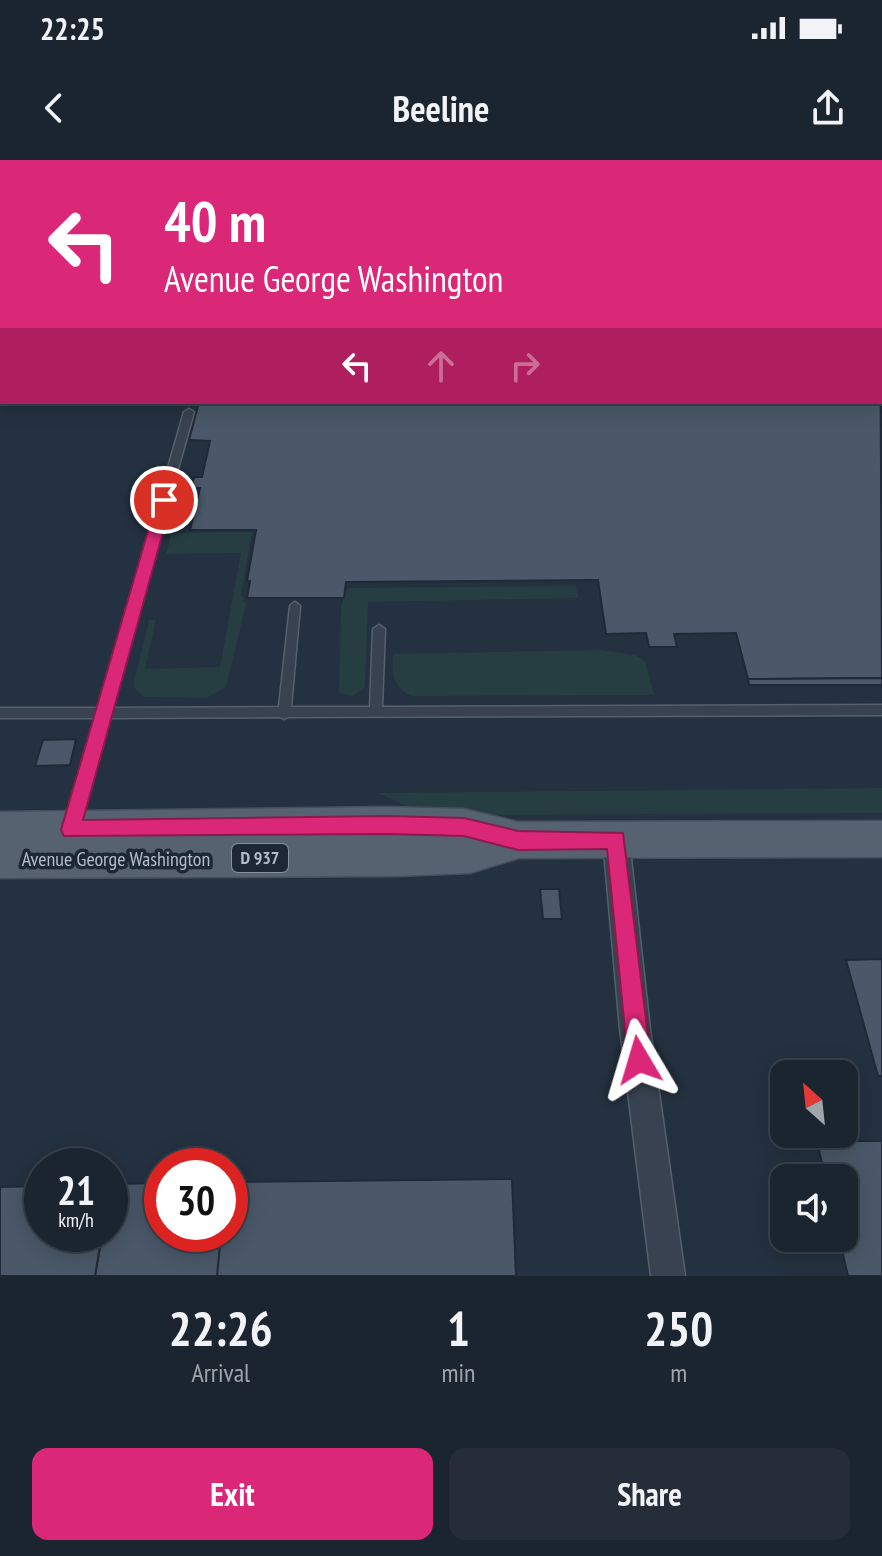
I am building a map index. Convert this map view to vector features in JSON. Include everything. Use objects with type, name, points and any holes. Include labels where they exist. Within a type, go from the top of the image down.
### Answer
[{"type":"main road","name":"Avenue George Washington","points":[[0,830],[67,844],[470,854],[518,840],[882,839]]},
{"type":"main road","name":"Avenue George Washington","points":[[0,859],[67,844]]},
{"type":"street","points":[[616,840],[635,1029],[668,1276]]},
{"type":"lane","points":[[67,844],[189,412]]},
{"type":"lane","points":[[284,714],[295,606]]},
{"type":"lane","points":[[376,713],[379,629]]},
{"type":"lane","points":[[0,713],[882,710]]},
{"type":"green space","points":[[252,532],[241,595],[246,604],[226,687],[206,698],[144,697],[133,686],[149,620],[156,620],[145,669],[220,667],[241,553],[166,554],[172,533]]},
{"type":"green space","points":[[576,586],[578,598],[368,602],[365,687],[352,696],[339,693],[341,606],[348,588]]},
{"type":"green space","points":[[601,650],[635,655],[645,661],[654,695],[412,696],[400,689],[393,674],[393,654]]},
{"type":"green space","points":[[882,788],[882,813],[425,815],[379,793]]},
{"type":"building","points":[[198,404],[881,404],[882,678],[748,679],[736,633],[674,634],[677,647],[649,647],[646,633],[606,634],[598,580],[346,582],[344,598],[247,598],[256,530],[190,530],[200,488],[191,488],[194,477],[202,477],[210,441],[189,440]]},
{"type":"building","points":[[882,678],[882,685],[749,685],[748,679]]},
{"type":"building","points":[[76,739],[70,765],[35,766],[43,740]]},
{"type":"building","points":[[540,889],[559,889],[562,919],[543,919]]},
{"type":"building","points":[[882,959],[882,1076],[878,1076],[846,960]]},
{"type":"building","points":[[858,1141],[882,1141],[882,1276],[848,1276],[842,1252],[858,1252],[858,1164],[822,1164],[819,1148],[858,1148]]},
{"type":"building","points":[[512,1179],[516,1276],[95,1276],[99,1252],[128,1252],[128,1184],[144,1183],[144,1252],[248,1252],[248,1182]]},
{"type":"building","points":[[144,1183],[144,1252],[219,1252],[217,1276],[95,1276],[99,1252],[128,1252],[128,1184]]},
{"type":"building","points":[[24,1186],[24,1252],[99,1252],[95,1276],[0,1276],[0,1187]]},
{"type":"route","points":[[164,500],[71,830],[388,825],[464,827],[518,840],[616,840],[639,1060]]}]
